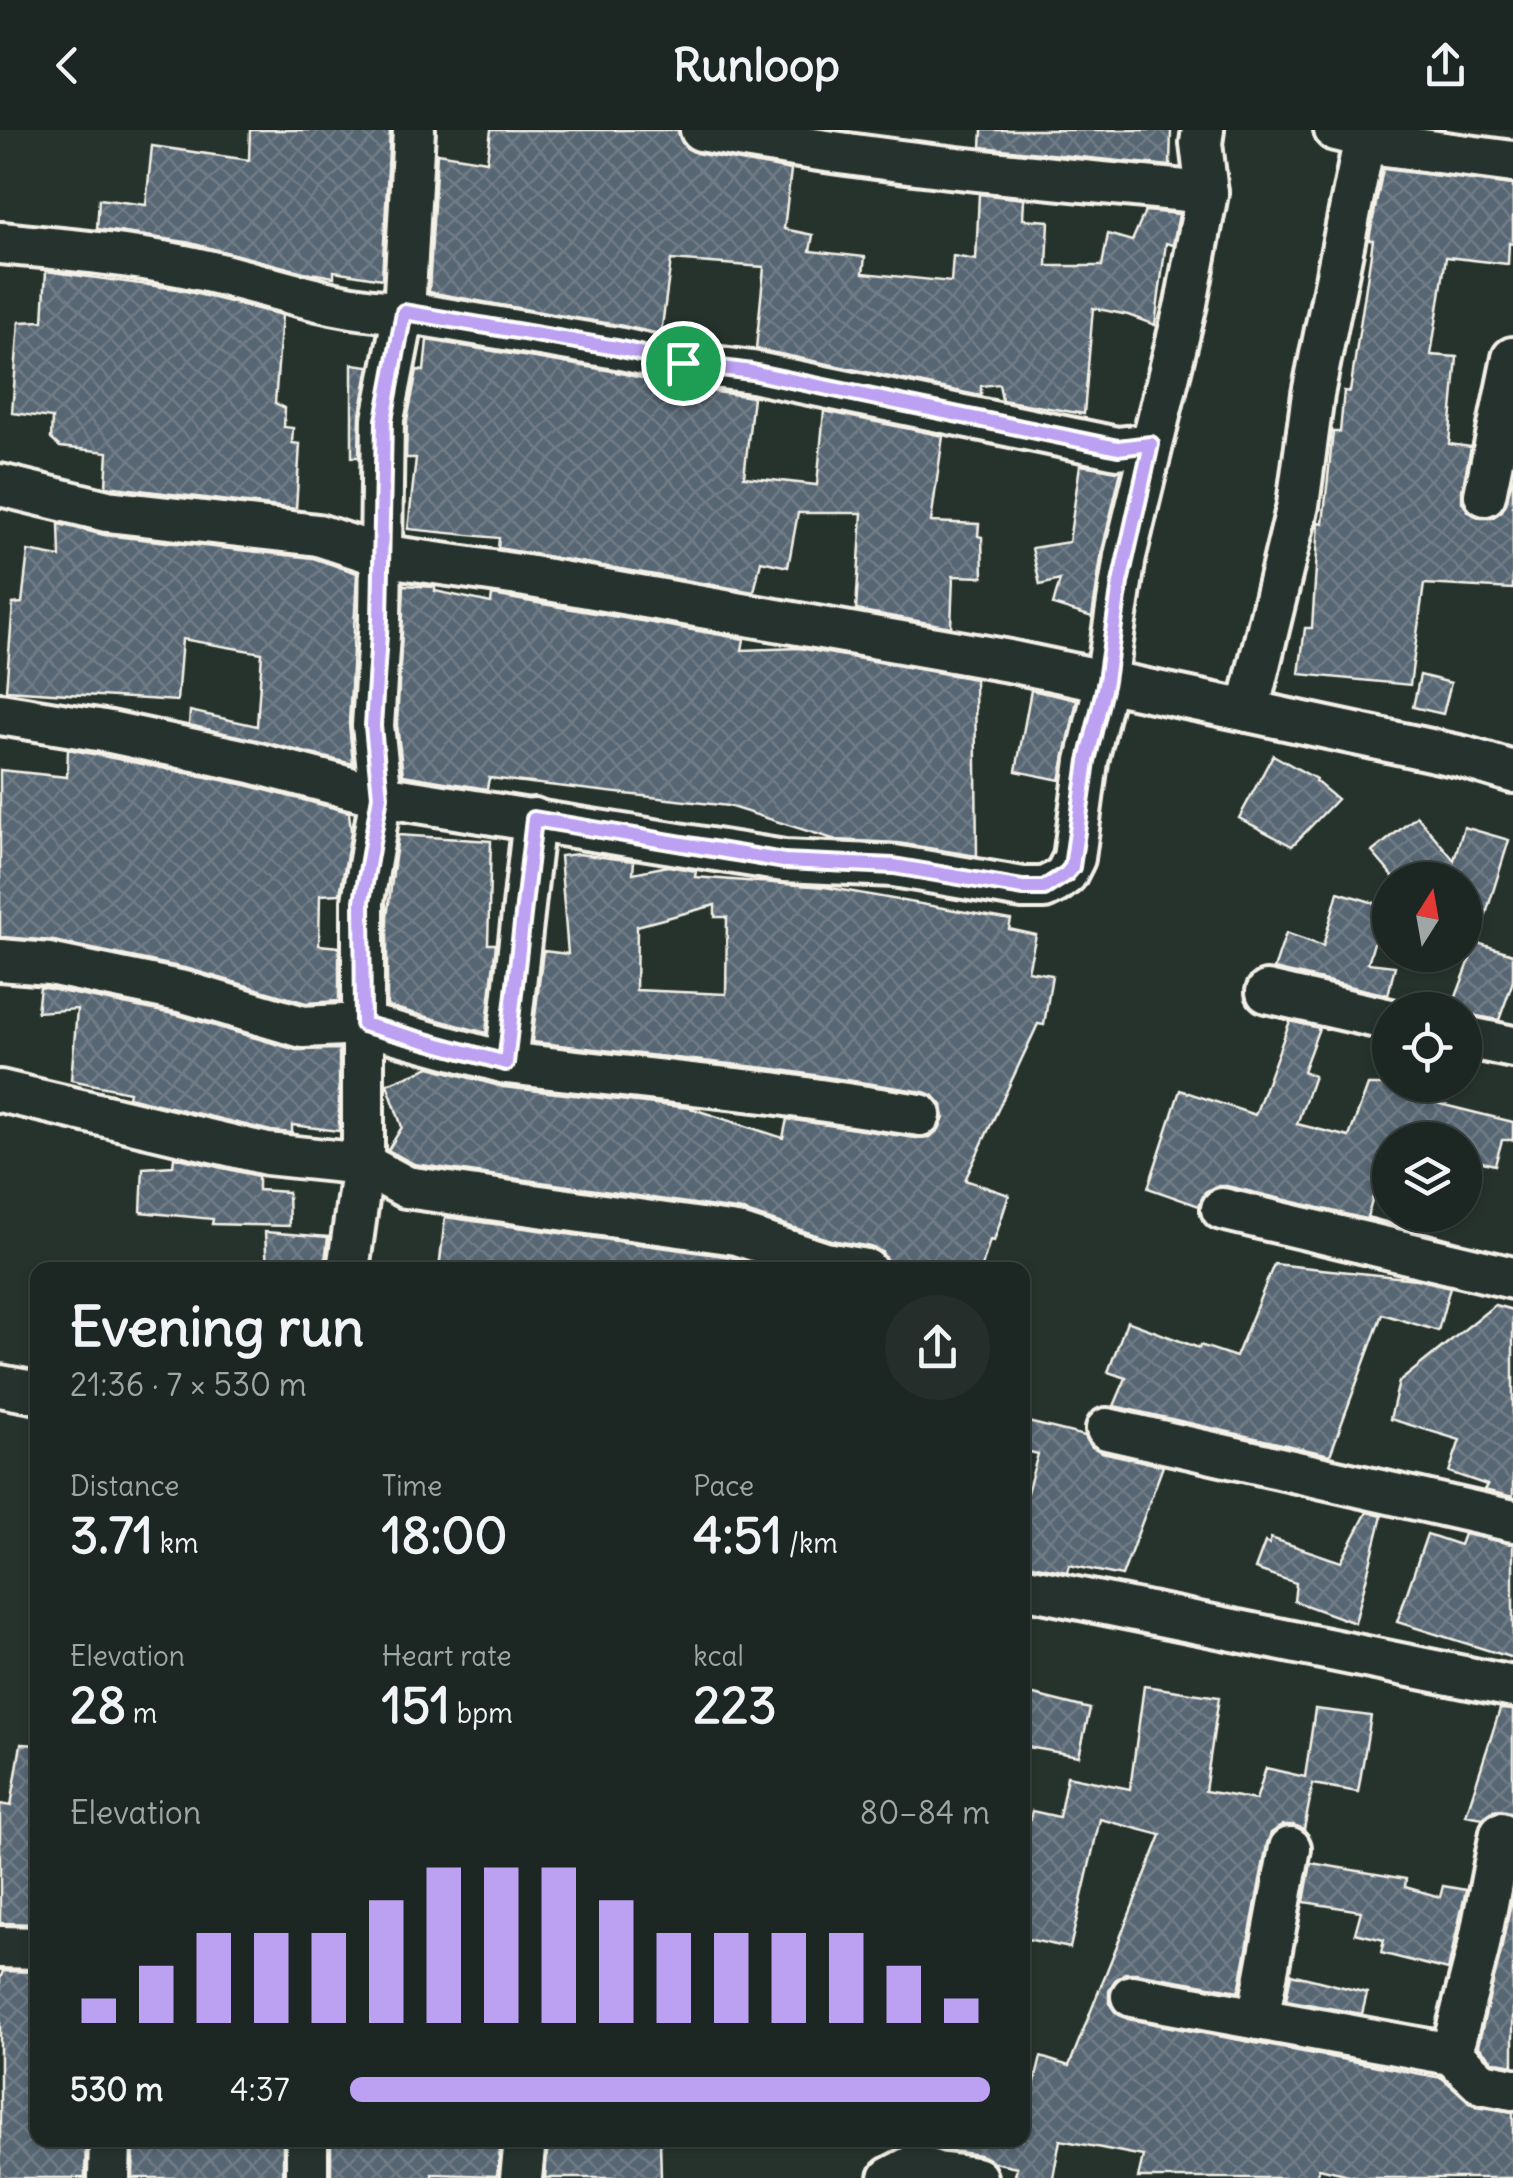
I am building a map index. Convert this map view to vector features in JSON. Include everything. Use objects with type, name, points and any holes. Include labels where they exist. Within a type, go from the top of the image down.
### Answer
[{"type":"street","points":[[349,1262],[363,1164],[362,901],[380,796],[373,726],[380,619],[384,420],[404,312],[414,130]]},
{"type":"street","points":[[700,130],[894,160],[1207,193]]},
{"type":"street","points":[[0,714],[251,762],[380,796],[784,861],[894,866],[1023,888],[1044,888],[1072,867],[1122,570],[1186,304],[1207,193],[1208,134]]},
{"type":"street","points":[[1248,712],[1298,505],[1313,394],[1361,135],[1513,162]]},
{"type":"street","points":[[0,243],[123,255],[204,270],[369,312],[404,312],[752,372],[1118,448],[1151,444]]},
{"type":"street","points":[[1485,494],[1513,358]]},
{"type":"street","points":[[0,486],[107,511],[318,535],[379,554],[526,576],[1106,681],[1463,757],[1513,772]]},
{"type":"street","points":[[506,1063],[534,819]]},
{"type":"street","points":[[0,960],[48,964],[184,992],[302,1027],[363,1024],[506,1063],[772,1093],[920,1115]]},
{"type":"street","points":[[1267,992],[1372,1016]]},
{"type":"street","points":[[1482,1040],[1513,1048]]},
{"type":"street","points":[[0,1091],[267,1154],[363,1164],[406,1187],[736,1234],[822,1262]]},
{"type":"street","points":[[1222,1209],[1513,1278]]},
{"type":"street","points":[[0,1386],[30,1392]]},
{"type":"street","points":[[1107,1429],[1513,1521]]},
{"type":"street","points":[[1030,1589],[1513,1687]]},
{"type":"street","points":[[1452,2054],[1478,1950],[1500,1833]]},
{"type":"street","points":[[1258,2019],[1290,1848]]},
{"type":"street","points":[[0,1948],[30,1948]]},
{"type":"street","points":[[1132,1996],[1452,2054],[1482,2083],[1513,2089]]},
{"type":"street","points":[[109,2178],[110,2147]]},
{"type":"street","points":[[306,2147],[308,2178]]},
{"type":"street","points":[[521,2178],[524,2147]]},
{"type":"street","points":[[890,2178],[915,2166],[976,2178]]},
{"type":"building","points":[[250,130],[390,130],[382,279],[334,271],[334,277],[304,272],[186,242],[97,229],[99,199],[146,205],[152,146],[249,160]]},
{"type":"building","points":[[491,130],[678,130],[685,147],[696,153],[791,170],[784,229],[813,235],[810,251],[865,257],[863,273],[951,282],[953,256],[976,260],[979,194],[1024,199],[1023,219],[1049,221],[1047,266],[1102,266],[1108,234],[1132,241],[1145,211],[1179,214],[1173,245],[1166,243],[1155,325],[1093,308],[1084,414],[1002,400],[999,384],[981,386],[981,396],[756,349],[764,267],[671,260],[661,334],[429,292],[437,153],[487,161]]},
{"type":"building","points":[[982,130],[1171,130],[1170,166],[981,147]]},
{"type":"building","points":[[1383,169],[1513,185],[1513,244],[1509,243],[1508,264],[1446,257],[1431,355],[1457,357],[1449,444],[1471,447],[1462,502],[1469,512],[1492,518],[1502,511],[1513,477],[1513,589],[1424,584],[1410,685],[1299,674],[1305,628],[1312,628],[1319,522],[1323,523],[1333,432],[1340,432],[1344,391],[1350,392],[1373,240],[1369,240]]},
{"type":"building","points":[[46,271],[177,289],[282,315],[275,403],[285,408],[284,427],[293,428],[292,443],[300,444],[296,509],[106,486],[108,452],[60,447],[51,439],[52,418],[12,413],[19,322],[43,321]]},
{"type":"building","points":[[427,340],[753,397],[744,477],[817,485],[824,411],[943,436],[931,522],[979,524],[983,577],[953,576],[951,627],[856,610],[862,513],[798,513],[788,567],[761,561],[754,592],[498,548],[499,538],[408,529],[416,458],[406,458],[407,421],[417,370],[424,371]]},
{"type":"building","points":[[352,364],[369,366],[360,415],[359,457],[352,457]]},
{"type":"building","points":[[1080,465],[1121,471],[1102,551],[1092,617],[1053,605],[1060,580],[1040,585],[1032,548],[1069,542]]},
{"type":"building","points":[[59,524],[104,535],[313,558],[357,573],[349,724],[353,764],[189,725],[190,711],[257,726],[262,653],[182,639],[177,701],[6,690],[13,604],[22,603],[28,551],[60,557]]},
{"type":"building","points":[[404,585],[435,587],[435,591],[491,603],[492,595],[744,639],[742,650],[799,648],[975,679],[977,856],[898,843],[836,840],[728,806],[489,778],[487,789],[403,775],[397,725]]},
{"type":"building","points":[[1420,675],[1451,683],[1443,714],[1413,707]]},
{"type":"building","points":[[1031,690],[1077,700],[1060,780],[1016,771]]},
{"type":"building","points":[[68,749],[246,785],[349,812],[351,832],[340,894],[320,895],[319,945],[339,947],[339,1001],[306,1003],[189,969],[54,941],[0,937],[0,770],[67,777]]},
{"type":"building","points":[[1273,755],[1316,779],[1337,799],[1292,846],[1239,818]]},
{"type":"building","points":[[1417,816],[1454,860],[1464,827],[1509,840],[1482,927],[1482,862],[1381,862],[1372,852]]},
{"type":"building","points":[[398,835],[491,841],[488,944],[496,944],[486,1033],[387,1006],[387,917]]},
{"type":"building","points":[[578,854],[634,861],[633,873],[668,866],[696,871],[695,877],[825,887],[1011,920],[1009,929],[1036,935],[1028,971],[1052,975],[1044,1025],[1038,1024],[965,1180],[1009,1195],[983,1262],[886,1262],[882,1252],[871,1247],[831,1240],[743,1211],[414,1164],[388,1150],[402,1127],[387,1084],[430,1067],[503,1087],[690,1108],[783,1138],[787,1119],[916,1138],[930,1137],[944,1118],[942,1105],[924,1092],[775,1069],[532,1042],[543,951],[568,954],[560,856]],"holes":[[[715,905],[715,917],[727,917],[726,994],[636,990],[637,926]]]},
{"type":"building","points":[[1338,892],[1372,902],[1372,950],[1368,963],[1372,963],[1372,972],[1394,972],[1389,992],[1274,969],[1286,933],[1323,946]]},
{"type":"building","points":[[1482,945],[1513,954],[1513,981],[1499,1020],[1482,1017],[1482,992],[1458,992],[1465,972],[1482,972]]},
{"type":"building","points":[[40,987],[178,1015],[296,1050],[339,1049],[339,1131],[292,1125],[292,1133],[271,1131],[71,1080],[77,1009],[37,1012]]},
{"type":"building","points":[[1290,1021],[1319,1028],[1303,1071],[1314,1076],[1297,1124],[1349,1137],[1368,1085],[1372,1085],[1372,1102],[1436,1102],[1513,1122],[1513,1140],[1502,1140],[1495,1165],[1482,1162],[1482,1122],[1372,1122],[1372,1200],[1367,1217],[1372,1221],[1227,1186],[1205,1192],[1199,1206],[1148,1188],[1180,1090],[1255,1115]]},
{"type":"building","points":[[174,1157],[258,1176],[258,1190],[288,1192],[289,1226],[212,1224],[213,1219],[141,1212],[143,1168],[173,1166]]},
{"type":"building","points":[[445,1217],[747,1262],[440,1262]]},
{"type":"building","points":[[265,1232],[328,1237],[325,1262],[267,1262]]},
{"type":"building","points":[[1274,1264],[1416,1279],[1450,1287],[1438,1331],[1382,1314],[1330,1455],[1114,1406],[1126,1378],[1108,1372],[1127,1321],[1199,1348],[1200,1345],[1236,1357]]},
{"type":"building","points":[[1495,1305],[1513,1310],[1513,1497],[1484,1490],[1487,1485],[1449,1472],[1460,1440],[1390,1419],[1399,1382]]},
{"type":"building","points":[[1030,1422],[1085,1436],[1092,1447],[1102,1452],[1163,1466],[1122,1576],[1069,1565],[1067,1572],[1030,1565],[1030,1482],[1038,1454],[1030,1452]]},
{"type":"building","points":[[1367,1512],[1382,1516],[1355,1623],[1294,1601],[1296,1583],[1255,1569],[1265,1542],[1269,1544],[1271,1538],[1341,1562]]},
{"type":"building","points":[[1427,1534],[1460,1545],[1464,1534],[1513,1544],[1513,1658],[1397,1622]]},
{"type":"building","points":[[1144,1686],[1219,1697],[1205,1791],[1256,1800],[1266,1768],[1305,1777],[1315,1709],[1371,1716],[1358,1792],[1313,1784],[1304,1829],[1283,1825],[1271,1833],[1239,1991],[1125,1973],[1109,1991],[1109,2003],[1116,2013],[1128,2019],[1442,2078],[1476,2106],[1513,2112],[1513,2178],[1362,2178],[1319,2168],[1317,2178],[1138,2178],[1143,2156],[1060,2140],[1053,2178],[1030,2178],[1015,2175],[1017,2167],[980,2155],[933,2147],[1030,2147],[1030,2094],[1041,2057],[1069,2066],[1161,1835],[1100,1819],[1070,1948],[1030,1940],[1032,1811],[1059,1817],[1067,1776],[1130,1789]]},
{"type":"building","points":[[1030,1694],[1090,1709],[1079,1756],[1030,1747]]},
{"type":"building","points":[[1500,1709],[1513,1710],[1513,1813],[1494,1810],[1483,1818],[1466,1815]]},
{"type":"building","points":[[21,1744],[30,1745],[30,1924],[0,1923],[0,1804],[11,1806]]},
{"type":"building","points":[[1311,1863],[1406,1879],[1405,1887],[1440,1897],[1443,1886],[1466,1890],[1448,1970],[1381,1953],[1384,1940],[1355,1933],[1361,1911],[1304,1902]]},
{"type":"building","points":[[1512,1899],[1513,2065],[1493,2061],[1478,2046]]},
{"type":"building","points":[[3,1971],[30,1972],[30,2147],[86,2147],[85,2178],[0,2178]]},
{"type":"building","points":[[1291,1974],[1367,1993],[1362,2014],[1286,2000]]},
{"type":"building","points":[[134,2147],[283,2147],[283,2178],[133,2178]]},
{"type":"building","points":[[331,2147],[500,2147],[497,2176],[331,2178]]},
{"type":"building","points":[[547,2147],[660,2147],[661,2178],[545,2178]]},
{"type":"route","points":[[404,312],[683,363],[752,372],[1118,448],[1151,444],[1120,583],[1072,867],[1044,888],[1023,888],[894,866],[784,861],[534,819],[506,1063],[363,1024],[362,901],[380,796],[373,726],[380,619],[384,420],[404,312]]}]
